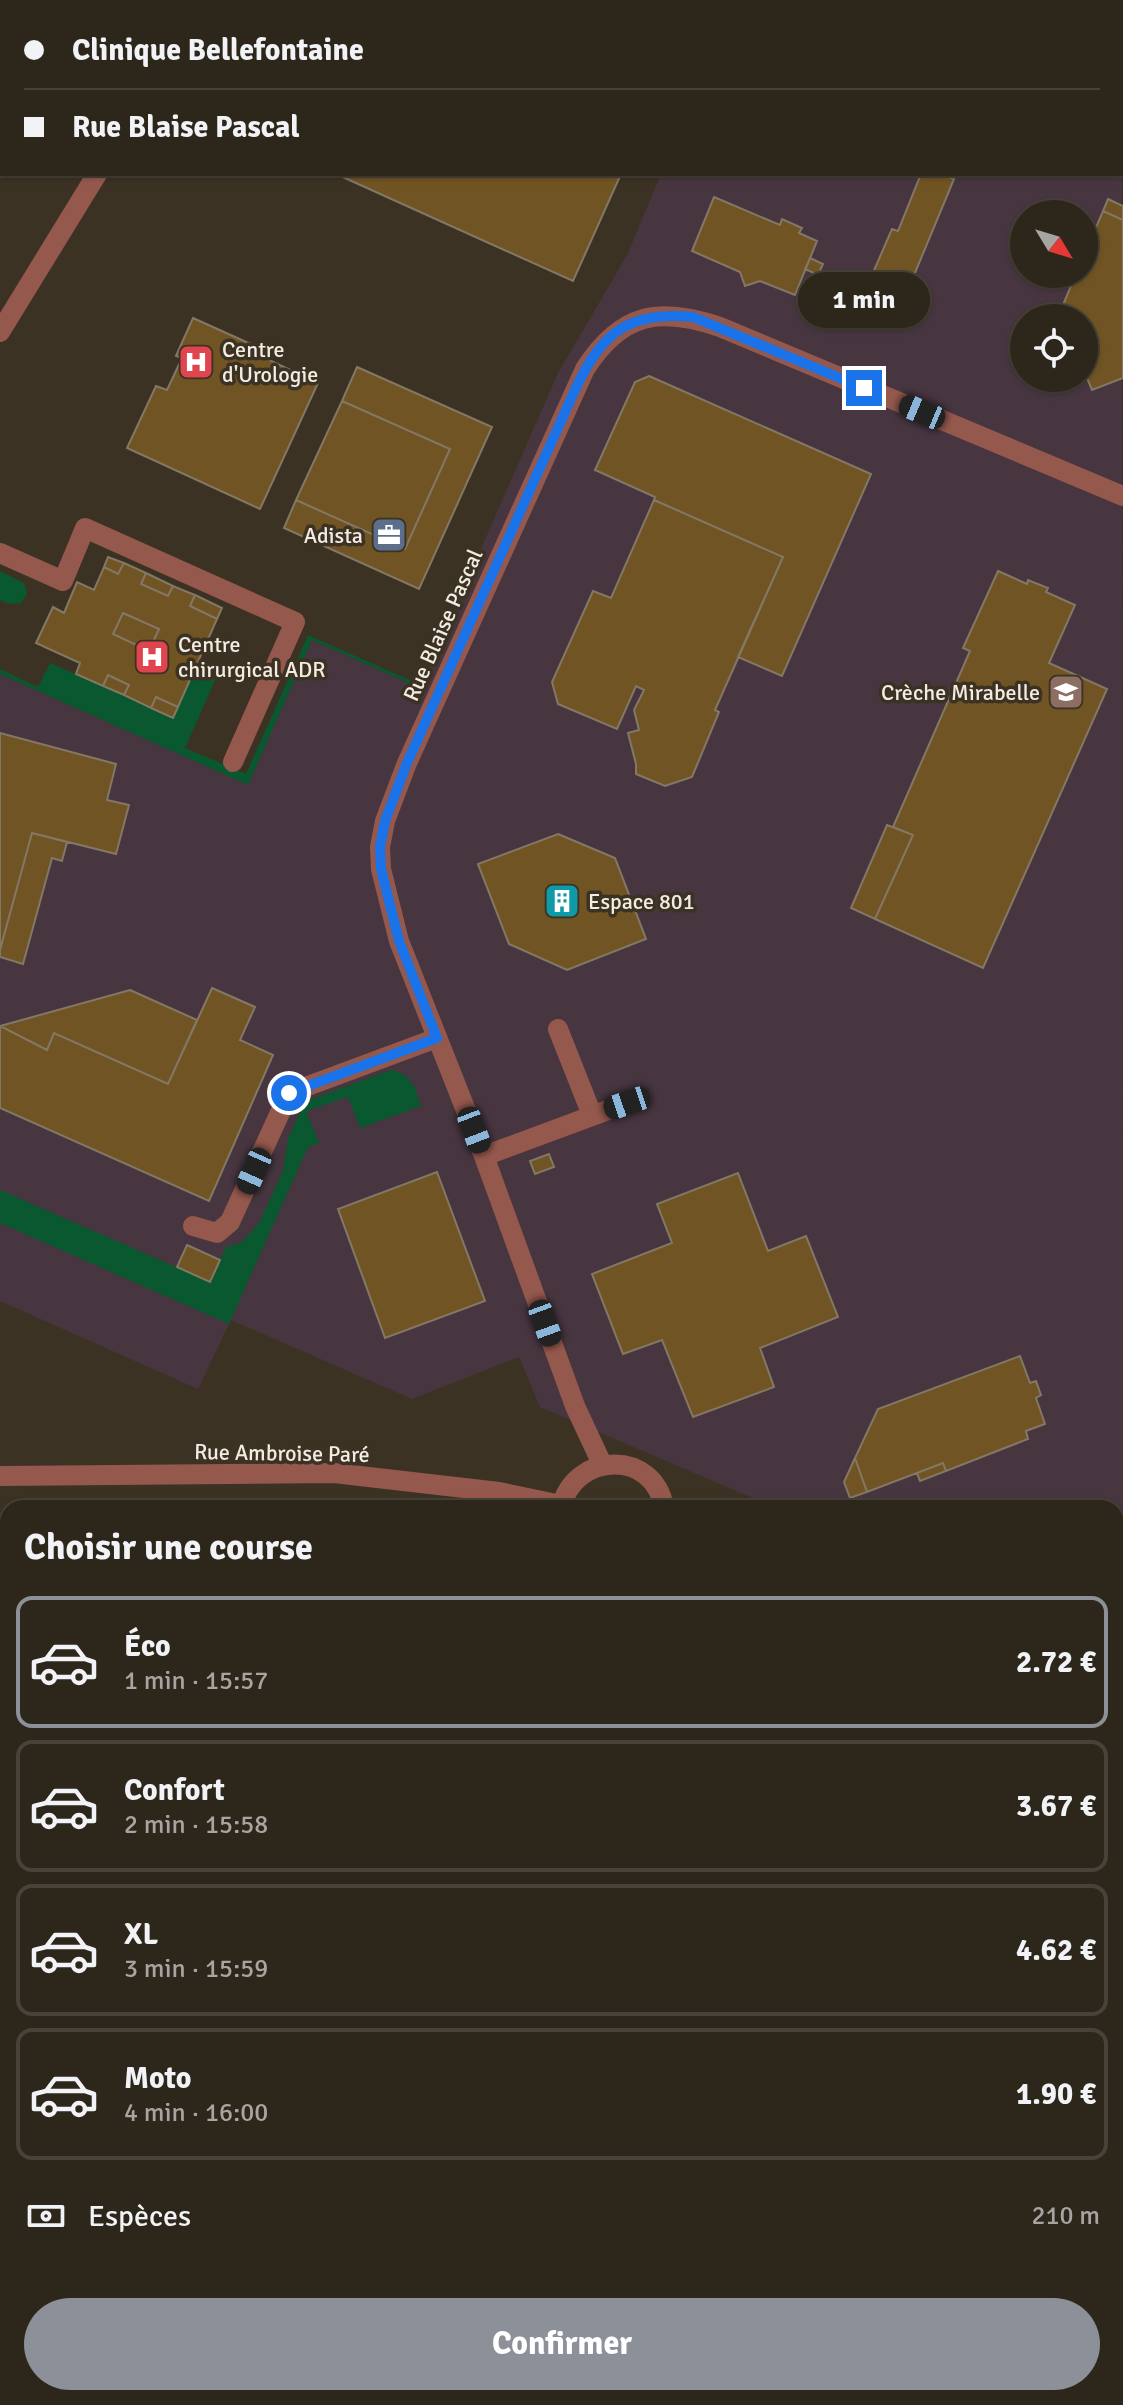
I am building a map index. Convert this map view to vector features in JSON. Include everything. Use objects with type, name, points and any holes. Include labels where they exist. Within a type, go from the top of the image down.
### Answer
[{"type":"street","points":[[0,332],[96,176]]},
{"type":"street","name":"Rue Blaise Pascal","points":[[602,1464],[575,1406],[484,1156],[399,941],[381,869],[380,847],[385,821],[407,763],[585,369],[605,341],[624,327],[644,318],[666,315],[693,317],[1123,496]]},
{"type":"street","points":[[0,553],[63,581],[85,528],[295,622],[233,762]]},
{"type":"street","points":[[558,1029],[592,1115]]},
{"type":"street","points":[[193,1226],[217,1233],[230,1222],[289,1093],[437,1038]]},
{"type":"street","points":[[484,1156],[627,1103]]},
{"type":"street","points":[[563,1500],[566,1491],[588,1470],[602,1464],[618,1463],[647,1476],[657,1488],[661,1500]]},
{"type":"street","name":"Rue Ambroise Paré","points":[[0,1476],[334,1473],[499,1492],[532,1500]]},
{"type":"shaded area","points":[[660,176],[1122,176],[1123,1500],[757,1500],[540,1407],[519,1357],[412,1399],[231,1320],[198,1389],[0,1301],[0,674],[247,784],[312,640],[420,688],[558,373],[627,255]]},
{"type":"green space","points":[[0,571],[24,583],[27,594],[21,603],[9,604],[0,600]]},
{"type":"green space","points":[[308,635],[421,685],[420,688],[312,640],[248,785],[0,674],[0,669],[38,687],[50,663],[173,717],[197,664],[218,674],[185,748],[246,774]]},
{"type":"green space","points":[[391,1070],[408,1078],[421,1106],[360,1128],[348,1097],[306,1111],[319,1143],[308,1147],[229,1324],[0,1223],[0,1190],[210,1282],[226,1247],[241,1243],[259,1223],[283,1171],[288,1139],[304,1102]]},
{"type":"building","points":[[340,176],[620,176],[573,281]]},
{"type":"building","points":[[920,176],[947,176],[954,179],[905,297],[869,282],[892,229],[898,231]]},
{"type":"building","points":[[714,197],[780,225],[782,219],[802,228],[799,233],[817,241],[795,295],[760,281],[745,286],[740,272],[692,251]]},
{"type":"building","points":[[1108,199],[1123,206],[1123,220],[1103,211]]},
{"type":"building","points":[[1103,211],[1123,220],[1123,378],[1098,388],[1098,304],[1063,304],[1070,288],[1098,288],[1098,223]]},
{"type":"building","points":[[810,258],[823,264],[818,275],[805,269]]},
{"type":"building","points":[[193,318],[253,345],[250,351],[318,383],[260,509],[127,448],[156,386],[167,390],[182,358],[176,356]]},
{"type":"building","points":[[357,367],[492,427],[419,589],[284,528],[296,500],[405,549],[450,449],[342,401]]},
{"type":"building","points":[[649,376],[871,474],[782,676],[738,657],[783,557],[654,500],[655,497],[595,470],[635,382]]},
{"type":"building","points":[[342,401],[450,449],[405,549],[296,500]]},
{"type":"building","points":[[654,500],[783,557],[715,710],[719,712],[692,777],[665,786],[636,774],[628,733],[639,730],[634,710],[644,690],[636,686],[617,729],[558,704],[552,682],[593,591],[611,598]]},
{"type":"building","points":[[108,557],[124,563],[118,574],[104,567]]},
{"type":"building","points":[[124,563],[146,573],[141,584],[168,596],[173,586],[195,595],[190,606],[217,619],[178,707],[156,697],[151,708],[124,695],[129,685],[108,675],[103,686],[76,674],[80,663],[36,643],[53,607],[64,613],[77,582],[94,590],[104,567],[118,574]],"holes":[[[123,613],[159,629],[149,651],[113,634]]]},
{"type":"building","points":[[998,571],[1027,584],[1028,580],[1048,588],[1046,592],[1075,605],[1049,663],[1107,689],[983,968],[875,919],[913,835],[893,827],[970,651],[963,648]]},
{"type":"building","points":[[146,573],[173,586],[168,596],[141,584]]},
{"type":"building","points":[[195,595],[222,608],[217,619],[190,606]]},
{"type":"building","points":[[123,613],[159,629],[149,651],[113,634]]},
{"type":"building","points":[[108,675],[129,685],[124,695],[103,686]]},
{"type":"building","points":[[156,697],[178,707],[173,718],[151,708]]},
{"type":"building","points":[[0,733],[116,764],[107,800],[129,805],[116,854],[32,833],[0,950]]},
{"type":"building","points":[[887,825],[913,835],[875,919],[851,908]]},
{"type":"building","points":[[32,833],[67,842],[62,861],[52,858],[23,964],[0,957],[0,950]]},
{"type":"building","name":"Espace 801","points":[[558,834],[615,858],[646,939],[567,970],[509,944],[478,864]]},
{"type":"building","points":[[212,988],[255,1007],[240,1040],[273,1055],[209,1201],[0,1108],[0,1026],[47,1050],[54,1033],[168,1084]]},
{"type":"building","points":[[130,990],[197,1020],[168,1084],[54,1033],[47,1050],[0,1026]]},
{"type":"building","points":[[549,1154],[554,1167],[535,1174],[530,1161]]},
{"type":"building","points":[[437,1172],[485,1301],[385,1338],[338,1209]]},
{"type":"building","points":[[738,1173],[768,1251],[806,1236],[838,1317],[760,1348],[774,1387],[693,1417],[662,1340],[623,1354],[592,1274],[672,1243],[657,1204]]},
{"type":"building","points":[[187,1245],[220,1260],[210,1282],[177,1267]]},
{"type":"building","points":[[1020,1356],[1030,1383],[1036,1381],[1041,1395],[1036,1398],[1045,1424],[1026,1431],[1028,1439],[946,1471],[943,1463],[867,1492],[855,1458],[878,1409]]},
{"type":"building","points":[[855,1458],[867,1492],[850,1498],[844,1482]]},
{"type":"building","points":[[943,1463],[946,1471],[920,1481],[917,1473]]},
{"type":"place","name":"Centre d'Urologie","points":[[196,362]]},
{"type":"place","name":"Adista","points":[[389,535]]},
{"type":"place","name":"Centre chirurgical ADR","points":[[152,657]]},
{"type":"place","name":"Crèche Mirabelle","points":[[1066,692]]},
{"type":"place","name":"Espace 801","points":[[562,901]]},
{"type":"route","points":[[289,1093],[437,1038],[399,941],[381,869],[380,847],[385,821],[407,763],[575,390],[585,369],[605,341],[624,327],[644,318],[666,315],[693,317],[864,388]]}]
